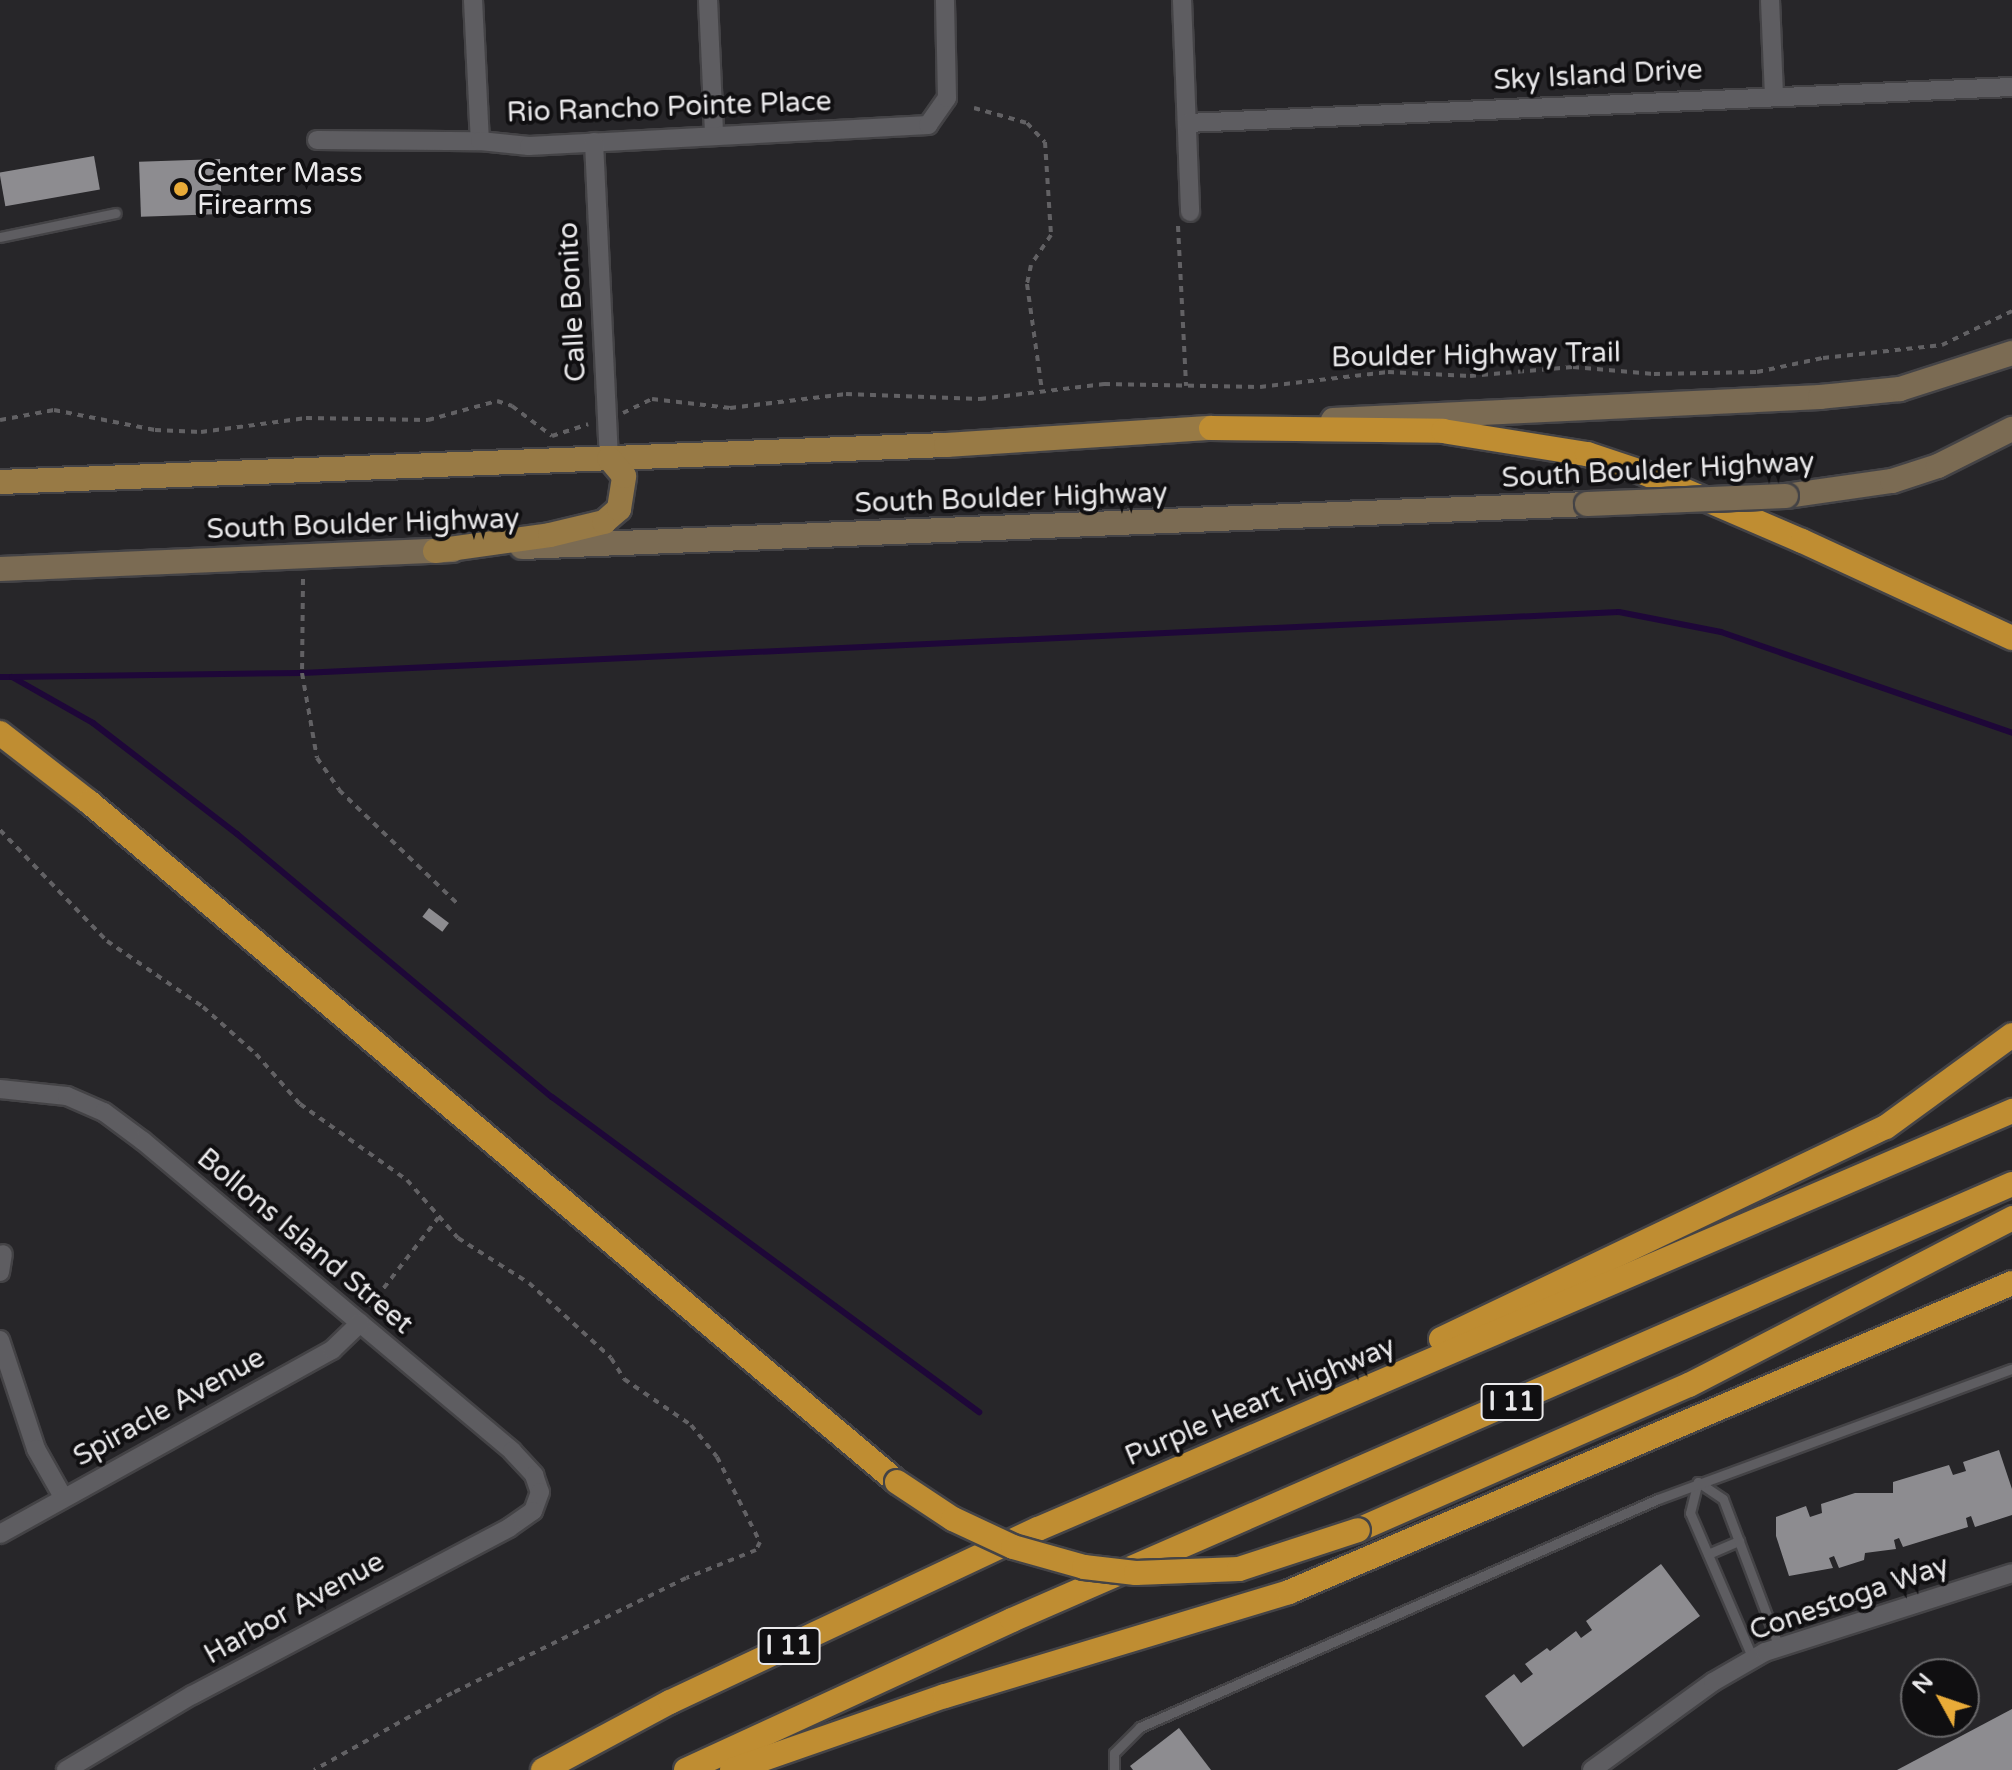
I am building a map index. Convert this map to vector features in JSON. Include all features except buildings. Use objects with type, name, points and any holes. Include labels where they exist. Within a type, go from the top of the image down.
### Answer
[{"type":"highway","points":[[1211,428],[1443,431],[1587,454],[1644,473],[1802,541],[2012,638]]},
{"type":"highway","points":[[0,733],[124,831],[897,1482],[953,1519],[1013,1547],[1084,1567],[1136,1573],[1239,1569],[1358,1530],[1689,1385],[2012,1218]]},
{"type":"highway","points":[[1038,1529],[1831,1155],[1933,1097],[2012,1035]]},
{"type":"highway","name":"Purple Heart Highway","points":[[543,1770],[670,1702],[1038,1529],[2012,1111]]},
{"type":"highway","name":"I 11","points":[[686,1770],[1012,1620],[2012,1184]]},
{"type":"highway","points":[[732,1770],[945,1696],[1289,1592],[2012,1283]]},
{"type":"main road","name":"South Boulder Highway","points":[[0,482],[609,458],[1820,397],[1928,383],[2012,353]]},
{"type":"main road","name":"South Boulder Highway","points":[[0,569],[1786,496],[1892,481],[1938,466],[2012,429]]},
{"type":"main road","points":[[435,551],[604,522],[619,509],[624,476],[609,458]]},
{"type":"street","points":[[473,0],[480,141]]},
{"type":"street","points":[[708,0],[714,133]]},
{"type":"street","name":"Rio Rancho Pointe Place","points":[[317,140],[480,141],[529,146],[714,133],[928,125],[947,98],[945,0]]},
{"type":"street","points":[[1182,0],[1190,212]]},
{"type":"street","points":[[1770,0],[1774,95]]},
{"type":"street","name":"Sky Island Drive","points":[[1187,123],[2012,87]]},
{"type":"street","name":"Calle Bonito","points":[[594,142],[609,458]]},
{"type":"street","name":"Bollons Island Street","points":[[0,1089],[67,1096],[104,1112],[512,1451],[534,1475],[540,1492]]},
{"type":"street","name":"Spiracle Avenue","points":[[0,1534],[332,1350],[360,1323]]},
{"type":"street","points":[[0,1340],[36,1449],[63,1497]]},
{"type":"street","name":"Harbor Avenue","points":[[66,1770],[192,1695],[509,1528],[533,1511],[540,1492]]},
{"type":"street","name":"Conestoga Way","points":[[1592,1770],[1753,1659],[1779,1647],[2012,1573]]},
{"type":"lane","points":[[0,237],[116,213]]},
{"type":"lane","points":[[1114,1770],[1119,1744],[1140,1727],[1698,1482],[2012,1369]]},
{"type":"lane","points":[[1698,1482],[1723,1499],[1779,1647]]},
{"type":"lane","points":[[1698,1482],[1690,1513],[1753,1659]]},
{"type":"lane","points":[[1708,1554],[1739,1541]]},
{"type":"path","points":[[974,108],[1027,123],[1045,142],[1051,235],[1031,265],[1027,284],[1042,391]]},
{"type":"path","points":[[1186,386],[1178,225],[1190,212]]},
{"type":"path","name":"Boulder Highway Trail","points":[[0,420],[54,410],[155,430],[201,432],[306,418],[428,420],[497,401],[525,414],[552,436],[606,419],[652,399],[730,408],[846,394],[947,400],[1104,384],[1260,387],[1388,372],[1470,376],[1573,367],[1654,374],[1757,372],[1823,358],[1942,345],[2012,311]]},
{"type":"path","points":[[303,557],[302,673],[317,758],[339,790],[457,903]]},
{"type":"path","points":[[0,830],[107,941],[212,1014],[267,1064],[300,1104],[407,1180],[458,1238],[544,1296],[611,1358],[624,1379],[703,1437],[723,1468],[759,1547],[452,1693],[314,1770]]},
{"type":"path","points":[[360,1323],[438,1218]]},
{"type":"waterway","points":[[12,677],[302,673],[1619,612],[1721,632],[2012,733]]},
{"type":"waterway","points":[[0,677],[12,677],[93,723],[237,834],[552,1097],[979,1412]]},
{"type":"place","name":"Center Mass Firearms","points":[[181,189]]}]
